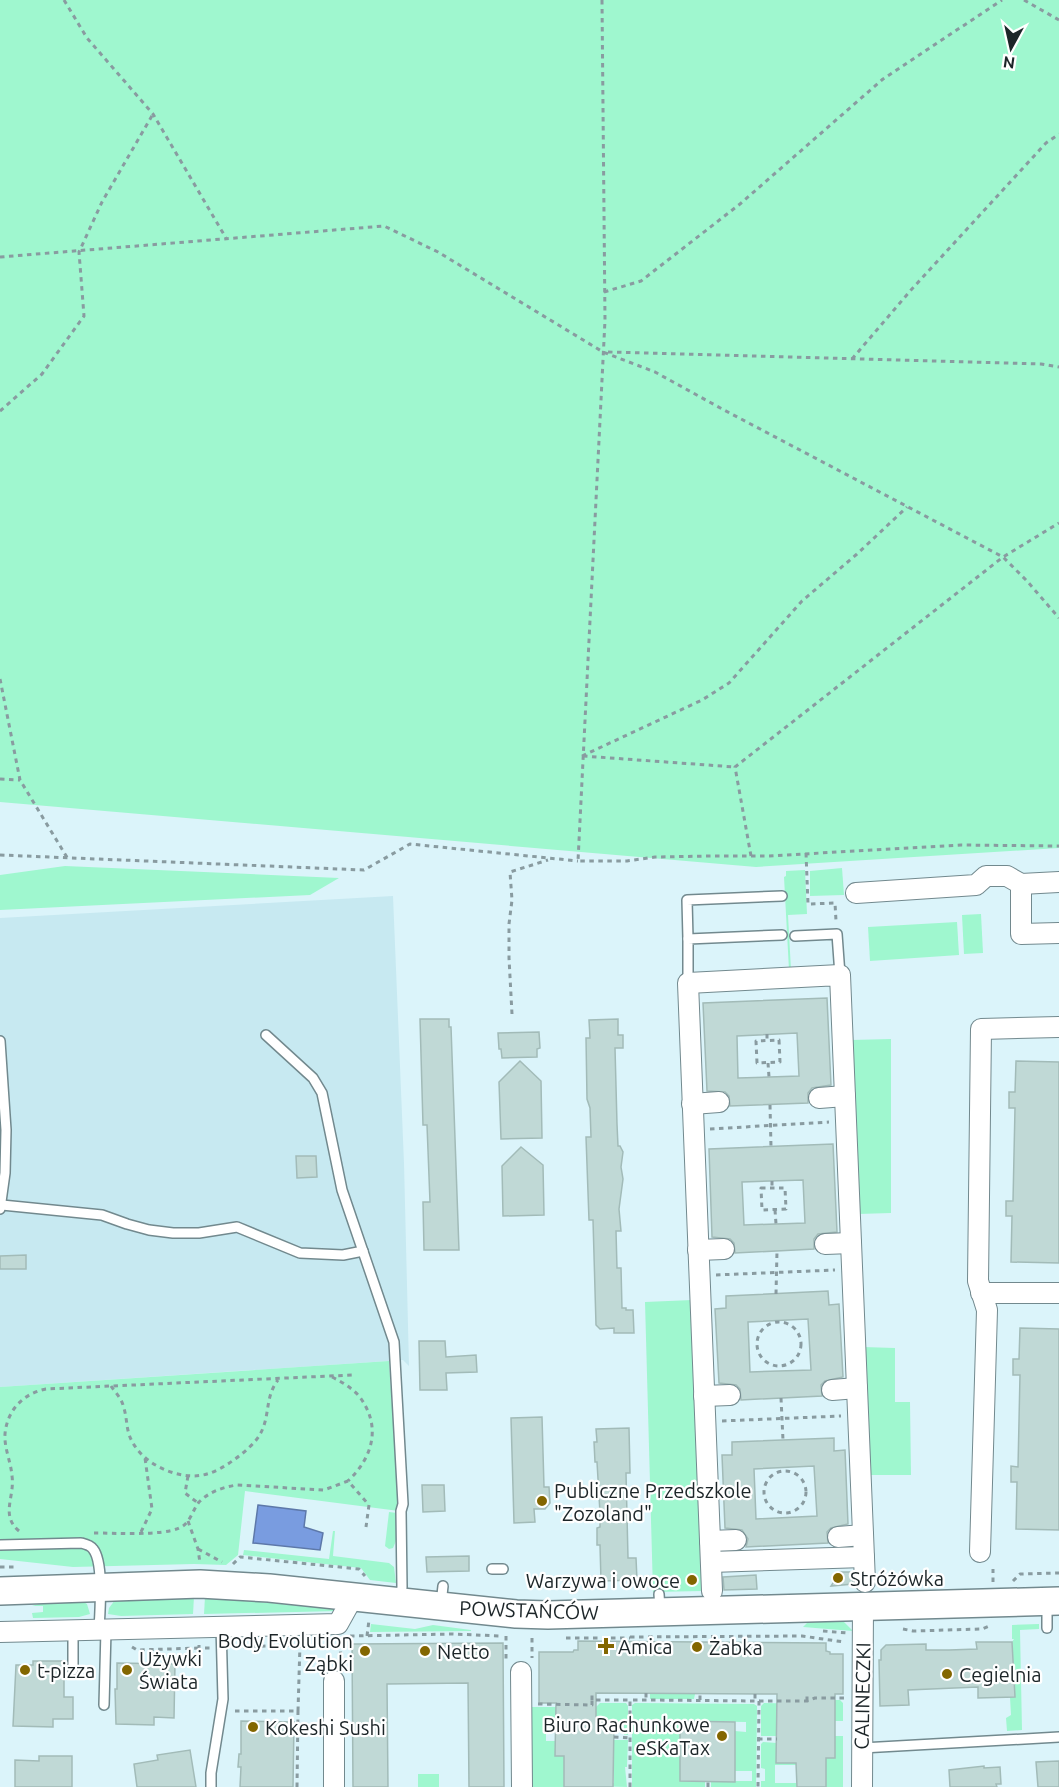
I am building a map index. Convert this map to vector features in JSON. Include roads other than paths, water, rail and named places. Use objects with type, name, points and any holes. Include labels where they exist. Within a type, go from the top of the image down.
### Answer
[{"type":"street","points":[[856,893],[976,885],[986,876],[1007,876],[1021,884],[1059,882]]},
{"type":"street","points":[[1021,884],[1021,934],[1059,933]]},
{"type":"street","points":[[712,1600],[688,983],[840,975]]},
{"type":"street","name":"CALINECZKI","points":[[840,975],[864,1557],[861,1787]]},
{"type":"street","points":[[980,1552],[987,1310],[978,1281],[981,1029],[1059,1027]]},
{"type":"street","points":[[819,1098],[845,1096]]},
{"type":"street","points":[[692,1104],[719,1102]]},
{"type":"street","points":[[825,1244],[851,1243]]},
{"type":"street","points":[[698,1250],[724,1249]]},
{"type":"street","points":[[981,1293],[1059,1293]]},
{"type":"street","points":[[832,1390],[857,1388]]},
{"type":"street","points":[[704,1396],[730,1395]]},
{"type":"street","points":[[838,1537],[863,1535]]},
{"type":"street","points":[[710,1541],[736,1540]]},
{"type":"street","points":[[711,1562],[864,1557]]},
{"type":"street","name":"POWSTAŃCÓW","points":[[0,1592],[200,1584],[400,1602],[442,1596],[548,1615],[659,1603],[712,1600],[865,1596],[1053,1601]]},
{"type":"street","points":[[0,1632],[338,1624],[353,1597]]},
{"type":"street","points":[[520,1667],[522,1787]]},
{"type":"street","points":[[334,1787],[336,1676]]},
{"type":"lane","points":[[688,983],[687,900],[782,896]]},
{"type":"lane","points":[[795,936],[837,934],[840,975]]},
{"type":"lane","points":[[688,939],[782,935]]},
{"type":"lane","points":[[266,1035],[313,1078],[322,1093],[342,1190],[394,1342],[403,1494],[400,1602]]},
{"type":"lane","points":[[0,1041],[2,1101],[6,1130],[1,1207],[102,1215],[149,1230],[173,1233],[199,1233],[237,1227],[300,1253],[343,1255],[363,1251]]},
{"type":"lane","points":[[0,1545],[87,1544],[93,1549],[97,1557],[103,1629],[104,1705]]},
{"type":"lane","points":[[402,1554],[413,1554]]},
{"type":"lane","points":[[492,1569],[503,1569]]},
{"type":"lane","points":[[1047,1628],[1053,1601]]},
{"type":"lane","points":[[211,1787],[211,1773],[223,1699],[221,1626]]},
{"type":"lane","points":[[73,1629],[73,1670]]},
{"type":"lane","points":[[862,1748],[1059,1737]]},
{"type":"water","points":[[258,1505],[306,1511],[304,1527],[323,1533],[320,1550],[253,1543]]},
{"type":"place","name":"Publiczne Przedszkole \"Zozoland\"","points":[[542,1501]]},
{"type":"place","name":"Stróżówka","points":[[838,1578]]},
{"type":"place","name":"Warzywa i owoce","points":[[692,1580]]},
{"type":"place","name":"Amica","points":[[606,1646]]},
{"type":"place","name":"Żabka","points":[[697,1647]]},
{"type":"place","name":"Body Evolution Ząbki","points":[[365,1651]]},
{"type":"place","name":"Netto","points":[[425,1651]]},
{"type":"place","name":"t-pizza","points":[[25,1670]]},
{"type":"place","name":"Używki Świata","points":[[127,1670]]},
{"type":"place","name":"Cegielnia","points":[[947,1674]]},
{"type":"place","name":"Kokeshi Sushi","points":[[253,1727]]},
{"type":"place","name":"Biuro Rachunkowe eSKaTax","points":[[722,1736]]}]
